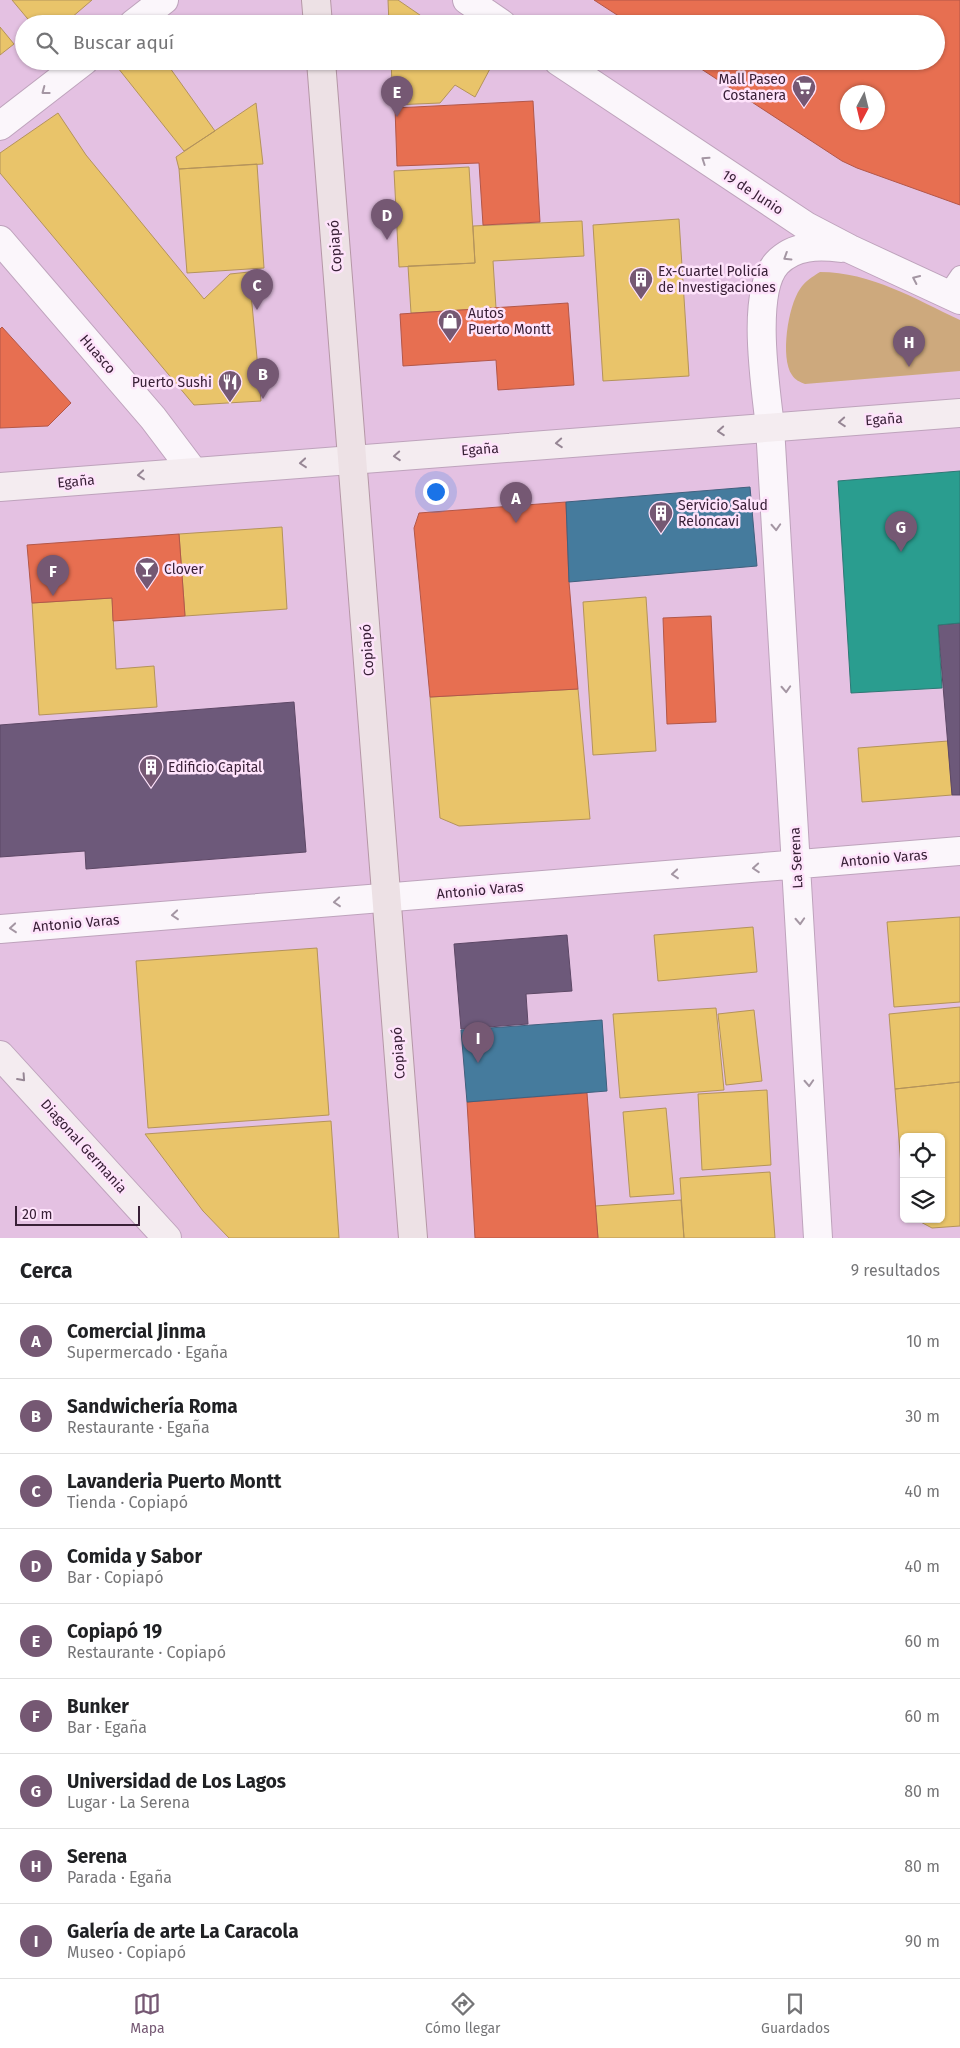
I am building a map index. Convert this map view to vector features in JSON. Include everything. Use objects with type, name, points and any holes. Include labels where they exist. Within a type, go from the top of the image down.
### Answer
[{"type":"main road","points":[[316,0],[317,15]]},
{"type":"main road","name":"Copiapó","points":[[322,70],[413,1238]]},
{"type":"main road","name":"Egaña","points":[[0,487],[960,413]]},
{"type":"main road","name":"Diagonal Germania","points":[[0,1055],[168,1238]]},
{"type":"street","points":[[145,15],[164,0]]},
{"type":"street","points":[[467,0],[489,15]]},
{"type":"street","points":[[0,126],[72,70]]},
{"type":"street","name":"19 de Junio","points":[[571,70],[806,226],[850,249],[956,290]]},
{"type":"street","name":"Huasco","points":[[0,240],[153,418],[193,471]]},
{"type":"street","name":"La Serena","points":[[818,1238],[770,427],[762,322],[763,299],[768,277],[778,263],[790,254],[806,247],[823,246],[850,249]]},
{"type":"street","name":"Antonio Varas","points":[[0,929],[960,851]]},
{"type":"shaded area","points":[[820,272],[839,273],[875,282],[960,320],[960,371],[805,384],[796,380],[788,367],[786,357],[789,319],[800,289],[806,281]]},
{"type":"building: Viviendas","points":[[12,0],[92,0],[74,15],[24,15]]},
{"type":"building: Viviendas","points":[[388,0],[398,0],[420,15],[389,15]]},
{"type":"building: Viviendas","points":[[0,27],[14,44],[0,55]]},
{"type":"building: Viviendas","points":[[120,70],[171,70],[215,131],[184,151]]},
{"type":"building: Viviendas","points":[[391,70],[489,70],[475,97],[455,85],[440,103],[393,105]]},
{"type":"building: Viviendas","points":[[256,103],[263,164],[179,169],[176,157]]},
{"type":"building: Viviendas","points":[[58,113],[86,155],[204,299],[230,274],[249,272],[261,401],[194,405],[0,173],[0,153]]},
{"type":"building: Viviendas","points":[[257,164],[264,268],[187,273],[179,169]]},
{"type":"building: Viviendas","points":[[469,167],[475,263],[399,267],[394,171]]},
{"type":"building: Viviendas","name":"Ex-Cuartel Policía de Investigaciones","points":[[679,219],[689,376],[603,381],[593,225]]},
{"type":"building: Viviendas","points":[[582,221],[584,256],[493,261],[496,308],[411,313],[408,266],[475,263],[473,226]]},
{"type":"building: Viviendas","points":[[282,527],[287,609],[185,616],[179,534]]},
{"type":"building: Viviendas","points":[[646,597],[656,751],[593,755],[583,602]]},
{"type":"building: Viviendas","points":[[112,598],[116,669],[154,666],[157,707],[39,715],[32,603]]},
{"type":"building: Viviendas","points":[[578,689],[590,819],[459,826],[440,818],[430,697]]},
{"type":"building: Viviendas","points":[[948,741],[952,795],[862,802],[858,748]]},
{"type":"building: Viviendas","points":[[960,917],[960,1002],[894,1007],[887,922]]},
{"type":"building: Viviendas","points":[[753,927],[757,972],[658,981],[654,935]]},
{"type":"building: Viviendas","points":[[317,948],[329,1115],[148,1128],[136,961]]},
{"type":"building: Viviendas","points":[[960,1007],[960,1082],[895,1089],[889,1014]]},
{"type":"building: Viviendas","points":[[716,1008],[724,1090],[620,1098],[613,1014]]},
{"type":"building: Viviendas","points":[[754,1010],[762,1081],[726,1085],[718,1014]]},
{"type":"building: Viviendas","points":[[960,1082],[960,1226],[932,1228],[923,1223],[945,1223],[945,1133],[900,1133],[900,1153],[895,1089]]},
{"type":"building: Viviendas","points":[[767,1090],[771,1165],[702,1170],[698,1094]]},
{"type":"building: Viviendas","points":[[666,1108],[674,1194],[630,1197],[623,1112]]},
{"type":"building: Viviendas","points":[[331,1121],[339,1238],[229,1238],[203,1211],[145,1134]]},
{"type":"building: Viviendas","points":[[770,1172],[775,1238],[684,1238],[680,1178]]},
{"type":"building: Viviendas","points":[[681,1200],[684,1238],[598,1238],[595,1206]]},
{"type":"building: Comercios","name":"Mall Paseo Costanera","points":[[594,0],[960,0],[960,205],[842,161],[703,70],[945,70],[945,15],[617,15]]},
{"type":"building: Comercios","points":[[533,101],[540,222],[483,225],[479,163],[397,166],[395,108]]},
{"type":"building: Comercios","points":[[568,303],[574,385],[498,390],[496,360],[403,366],[400,314]]},
{"type":"building: Comercios","points":[[2,327],[71,403],[48,426],[0,428],[0,329]]},
{"type":"building: Comercios","points":[[566,502],[569,582],[578,689],[430,697],[414,528],[419,513]]},
{"type":"building: Comercios","points":[[179,534],[185,616],[113,621],[112,598],[32,603],[27,545]]},
{"type":"building: Comercios","points":[[711,616],[716,722],[667,724],[663,618]]},
{"type":"building: Comercios","points":[[587,1093],[598,1238],[475,1238],[467,1102]]},
{"type":"building: Oficinas","points":[[960,623],[960,795],[952,795],[938,625]]},
{"type":"building: Oficinas","name":"Edificio Capital","points":[[294,702],[306,852],[86,869],[85,851],[0,857],[0,725]]},
{"type":"building: Oficinas","points":[[567,935],[572,991],[526,994],[528,1024],[461,1029],[454,944]]},
{"type":"building: Escuelas","points":[[960,471],[960,623],[938,625],[942,688],[851,693],[838,481]]},
{"type":"building: Público","name":"Servicio Salud Reloncavi","points":[[750,487],[757,566],[569,582],[566,502]]},
{"type":"building: Público","points":[[602,1020],[607,1091],[467,1102],[461,1030]]},
{"type":"place","name":"Mall Paseo Costanera","points":[[804,108]]},
{"type":"place","name":"Copiapó 19","points":[[397,117]]},
{"type":"place","name":"Comida y Sabor","points":[[387,240]]},
{"type":"place","name":"Ex-Cuartel Policía de Investigaciones","points":[[641,300]]},
{"type":"place","name":"Lavanderia Puerto Montt","points":[[257,310]]},
{"type":"place","name":"Autos Puerto Montt","points":[[450,342]]},
{"type":"place","name":"Serena","points":[[909,367]]},
{"type":"place","name":"Sandwichería Roma","points":[[263,399]]},
{"type":"place","name":"Puerto Sushi","points":[[230,403]]},
{"type":"place","name":"Comercial Jinma","points":[[516,523]]},
{"type":"place","name":"Servicio Salud Reloncavi","points":[[661,534]]},
{"type":"place","name":"Universidad de Los Lagos","points":[[901,552]]},
{"type":"place","name":"Clover","points":[[147,590]]},
{"type":"place","name":"Bunker","points":[[53,596]]},
{"type":"place","name":"Edificio Capital","points":[[151,788]]},
{"type":"place","name":"Galería de arte La Caracola","points":[[478,1063]]}]
